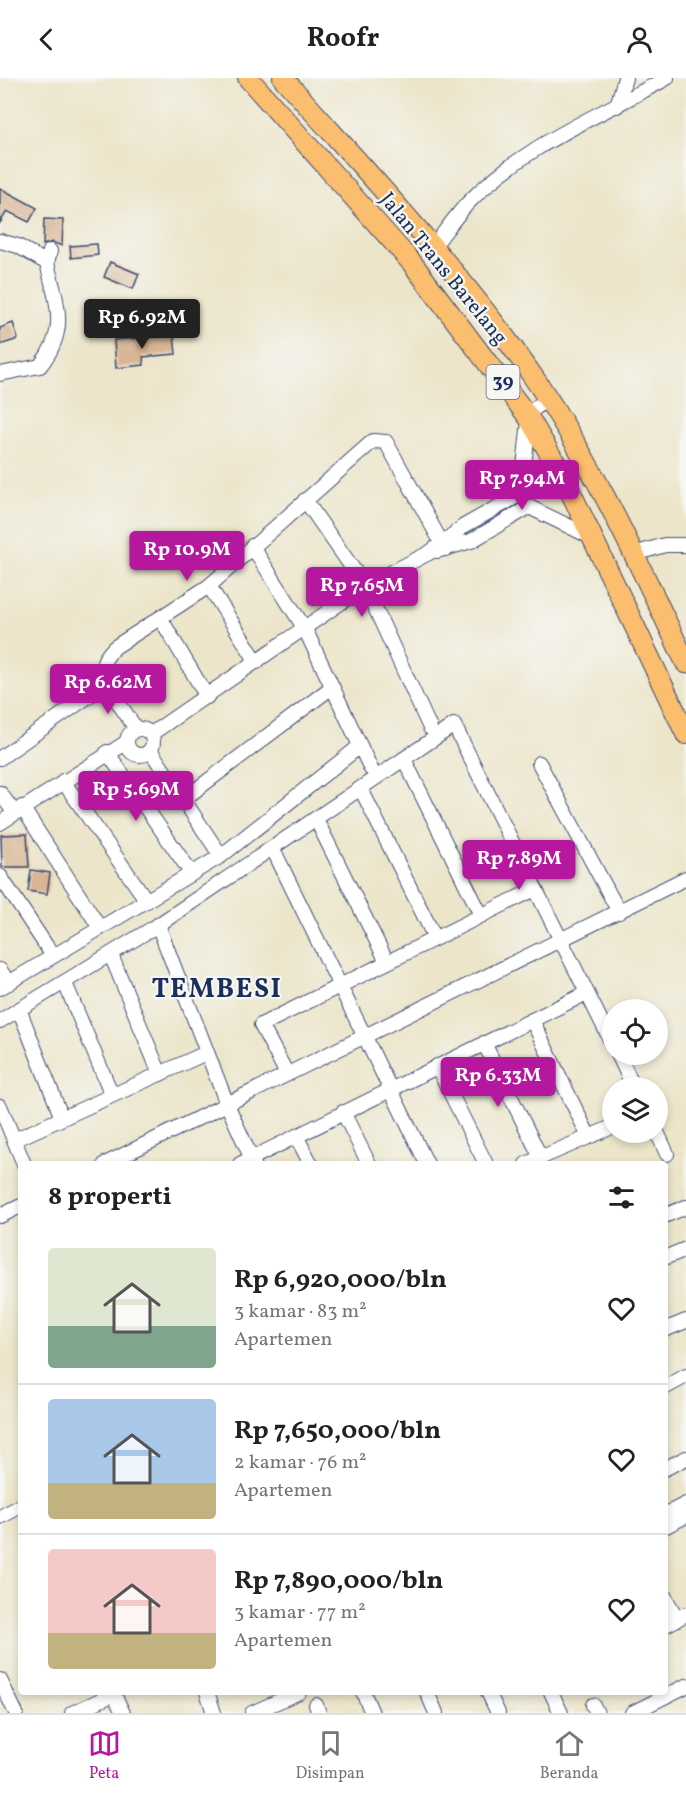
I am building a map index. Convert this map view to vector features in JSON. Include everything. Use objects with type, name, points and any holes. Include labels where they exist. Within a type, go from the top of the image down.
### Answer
[{"type":"highway","name":"Jalan Trans Barelang","points":[[248,78],[412,263],[529,418],[563,476],[686,734]]},
{"type":"highway","name":"Jalan Trans Barelang","points":[[283,78],[433,247],[500,331],[547,399],[634,554],[686,663]]},
{"type":"street","points":[[617,106],[625,78]]},
{"type":"street","points":[[433,247],[467,204],[517,161],[570,129],[667,78]]},
{"type":"street","points":[[0,241],[49,257],[61,321],[53,349],[40,366],[0,374]]},
{"type":"street","points":[[547,399],[530,412],[521,494],[530,507],[591,537]]},
{"type":"street","points":[[136,729],[106,684],[101,669],[104,658],[115,647],[161,620],[209,586],[373,441],[386,442],[444,545]]},
{"type":"street","points":[[151,734],[365,586],[444,545],[464,526],[521,494]]},
{"type":"street","points":[[305,500],[365,586],[430,728]]},
{"type":"street","points":[[444,545],[471,541],[530,507]]},
{"type":"street","points":[[634,554],[665,545],[686,544]]},
{"type":"street","points":[[252,546],[305,629],[371,769]]},
{"type":"street","points":[[209,586],[257,662]]},
{"type":"street","points":[[161,620],[207,697]]},
{"type":"street","points":[[0,758],[106,684]]},
{"type":"street","points":[[183,799],[332,687]]},
{"type":"street","points":[[0,1021],[158,925],[454,725],[602,1023]]},
{"type":"street","points":[[136,729],[144,729],[151,734],[153,742],[150,750],[144,754],[135,754],[129,749],[127,742],[129,734],[136,729]]},
{"type":"street","points":[[0,823],[107,752],[127,742]]},
{"type":"street","points":[[0,970],[4,985],[221,856],[360,746]]},
{"type":"street","points":[[150,750],[221,856]]},
{"type":"street","points":[[107,752],[192,874]]},
{"type":"street","points":[[404,759],[481,915]]},
{"type":"street","points":[[539,763],[619,912]]},
{"type":"street","points":[[63,781],[147,900]]},
{"type":"street","points":[[361,789],[435,938]]},
{"type":"street","points":[[0,793],[18,810],[100,927]]},
{"type":"street","points":[[316,819],[387,962]]},
{"type":"street","points":[[273,849],[426,1161]]},
{"type":"street","points":[[0,876],[53,956]]},
{"type":"street","points":[[111,1161],[560,938],[619,912],[686,878]]},
{"type":"street","points":[[287,1074],[261,1024],[535,888]]},
{"type":"street","points":[[666,889],[686,890]]},
{"type":"street","points":[[158,925],[248,1161]]},
{"type":"street","points":[[111,955],[160,1074]]},
{"type":"street","points":[[65,982],[112,1095]]},
{"type":"street","points":[[250,1161],[343,1112],[587,993]]},
{"type":"street","points":[[19,1009],[63,1118]]},
{"type":"street","points":[[532,1020],[589,1137]]},
{"type":"street","points":[[484,1043],[541,1158]]},
{"type":"street","points":[[14,1140],[207,1053]]},
{"type":"street","points":[[437,1066],[484,1161]]},
{"type":"street","points":[[0,1106],[23,1161]]},
{"type":"street","points":[[343,1112],[368,1161]]},
{"type":"street","points":[[534,1161],[602,1131]]},
{"type":"street","points":[[296,1136],[309,1161]]},
{"type":"street","points":[[662,1143],[667,1154]]},
{"type":"street","points":[[0,1216],[18,1207]]},
{"type":"street","points":[[668,1214],[686,1207]]},
{"type":"street","points":[[668,1256],[686,1249]]},
{"type":"street","points":[[668,1328],[686,1321]]},
{"type":"street","points":[[668,1386],[686,1376]]},
{"type":"street","points":[[668,1467],[686,1458]]},
{"type":"street","points":[[668,1513],[686,1504]]},
{"type":"street","points":[[0,1517],[18,1508]]},
{"type":"street","points":[[668,1525],[686,1516]]},
{"type":"street","points":[[668,1603],[676,1620]]},
{"type":"street","points":[[0,1680],[16,1713]]},
{"type":"street","points":[[632,1713],[686,1686]]},
{"type":"street","points":[[72,1713],[110,1695]]},
{"type":"street","points":[[115,1695],[123,1713]]},
{"type":"street","points":[[209,1695],[214,1713]]},
{"type":"street","points":[[252,1713],[291,1695]]},
{"type":"street","points":[[364,1695],[372,1713]]},
{"type":"street","points":[[428,1695],[436,1713]]},
{"type":"street","points":[[489,1695],[498,1713]]},
{"type":"street","points":[[552,1695],[561,1713]]},
{"type":"building","points":[[0,188],[37,208],[29,222],[7,211],[0,223]]},
{"type":"building","points":[[44,219],[63,220],[62,246],[52,242],[43,245]]},
{"type":"building","points":[[97,244],[98,255],[71,258],[70,246]]},
{"type":"building","points":[[110,262],[139,274],[133,289],[104,277]]},
{"type":"building","points":[[13,323],[18,339],[0,345],[0,328]]},
{"type":"building","points":[[174,336],[176,354],[143,357],[144,365],[116,368],[114,340]]},
{"type":"building","points":[[27,834],[29,867],[2,867],[1,835]]},
{"type":"building","points":[[31,870],[50,873],[47,894],[28,891]]},
{"type":"district","name":"TEMBESI","points":[[217,990]]}]
